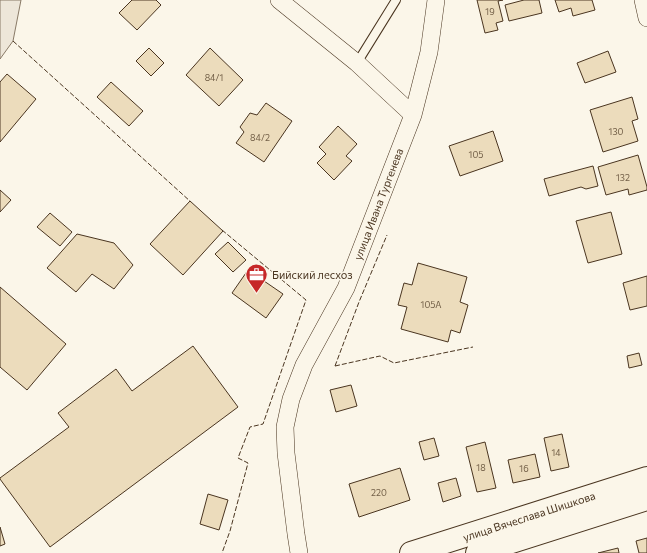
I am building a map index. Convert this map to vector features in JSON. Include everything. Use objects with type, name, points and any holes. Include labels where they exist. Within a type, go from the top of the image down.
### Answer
[{"type":"main road","name":"улица Вячеслава Шишкова","points":[[411,553],[647,478]]},
{"type":"main road","name":"улица Вячеслава Шишкова","points":[[477,553],[647,499]]},
{"type":"street","points":[[279,0],[357,63],[413,115]]},
{"type":"street","name":"улица Ивана Тургенева","points":[[299,553],[286,453],[285,427],[291,399],[304,365],[346,288],[413,115],[429,52],[436,0]]},
{"type":"street","points":[[643,0],[647,18]]},
{"type":"lane","points":[[357,63],[396,0]]},
{"type":"shaded area","points":[[0,0],[21,0],[13,41],[0,59]]},
{"type":"building","points":[[132,0],[156,0],[161,5],[137,30],[119,13]]},
{"type":"building","points":[[477,0],[503,0],[498,1],[503,21],[496,23],[498,30],[485,33]]},
{"type":"building","points":[[524,0],[539,0],[542,13],[509,21],[505,5]]},
{"type":"building","points":[[555,0],[592,0],[595,10],[573,16],[571,8],[559,12]]},
{"type":"building","points":[[149,48],[164,63],[151,76],[136,61]]},
{"type":"building","points":[[210,48],[243,80],[219,106],[186,75]]},
{"type":"building","points":[[608,51],[616,72],[585,83],[577,63]]},
{"type":"building","points":[[7,74],[36,99],[0,142],[0,82]]},
{"type":"building","points":[[111,82],[143,111],[129,126],[97,97]]},
{"type":"building","points":[[632,97],[638,119],[632,121],[638,141],[603,152],[590,110]]},
{"type":"building","points":[[266,103],[292,121],[264,162],[236,143],[244,132],[240,127],[250,113],[257,115]]},
{"type":"building","points":[[338,126],[357,144],[346,156],[352,161],[334,180],[317,163],[326,154],[319,147]]},
{"type":"building","points":[[493,131],[503,161],[460,176],[449,146]]},
{"type":"building","points":[[638,155],[647,190],[629,195],[628,189],[606,195],[598,167]]},
{"type":"building","points":[[593,166],[598,186],[586,189],[581,187],[549,196],[544,179]]},
{"type":"building","points":[[0,190],[11,200],[0,212]]},
{"type":"building","points":[[190,201],[223,231],[183,275],[150,244]]},
{"type":"building","points":[[611,212],[622,254],[588,263],[576,221]]},
{"type":"building","points":[[50,213],[72,232],[60,246],[37,227]]},
{"type":"building","points":[[77,234],[114,243],[133,265],[114,289],[92,274],[76,292],[47,268]]},
{"type":"building","points":[[228,242],[246,260],[233,272],[215,254]]},
{"type":"building","points":[[418,263],[467,277],[460,302],[468,305],[460,333],[451,330],[448,342],[401,329],[407,307],[398,305],[404,283],[412,285]]},
{"type":"building","name":"Бийский лесхоз","points":[[248,270],[283,294],[266,318],[232,293]]},
{"type":"building","points":[[647,276],[647,306],[630,310],[623,283]]},
{"type":"building","points":[[0,287],[66,344],[27,390],[0,367]]},
{"type":"building","points":[[193,346],[238,407],[50,547],[0,478],[69,427],[58,413],[116,369],[132,391]]},
{"type":"building","points":[[639,353],[642,365],[629,368],[627,356]]},
{"type":"building","points":[[351,385],[357,406],[336,412],[330,390]]},
{"type":"building","points":[[562,434],[569,467],[551,471],[544,438]]},
{"type":"building","points":[[434,438],[439,456],[424,460],[419,442]]},
{"type":"building","points":[[485,442],[496,488],[477,492],[466,447]]},
{"type":"building","points":[[535,454],[540,477],[513,483],[508,460]]},
{"type":"building","points":[[400,468],[410,500],[359,517],[349,484]]},
{"type":"building","points":[[456,478],[461,496],[443,502],[438,483]]},
{"type":"building","points":[[208,494],[228,500],[219,530],[200,524]]},
{"type":"building","points":[[0,527],[5,544],[0,546]]},
{"type":"building","points":[[647,538],[647,553],[639,553],[636,541]]},
{"type":"building","points":[[618,548],[619,553],[598,553]]},
{"type":"fence","points":[[13,41],[191,202]]},
{"type":"fence","points":[[222,230],[306,300],[263,424],[250,427],[238,458],[248,463],[230,531],[222,553]]},
{"type":"fence","points":[[335,366],[359,302],[387,235]]},
{"type":"fence","points":[[335,366],[380,356],[394,363],[473,347]]},
{"type":"place","name":"Бийский лесхоз","points":[[257,294]]}]
